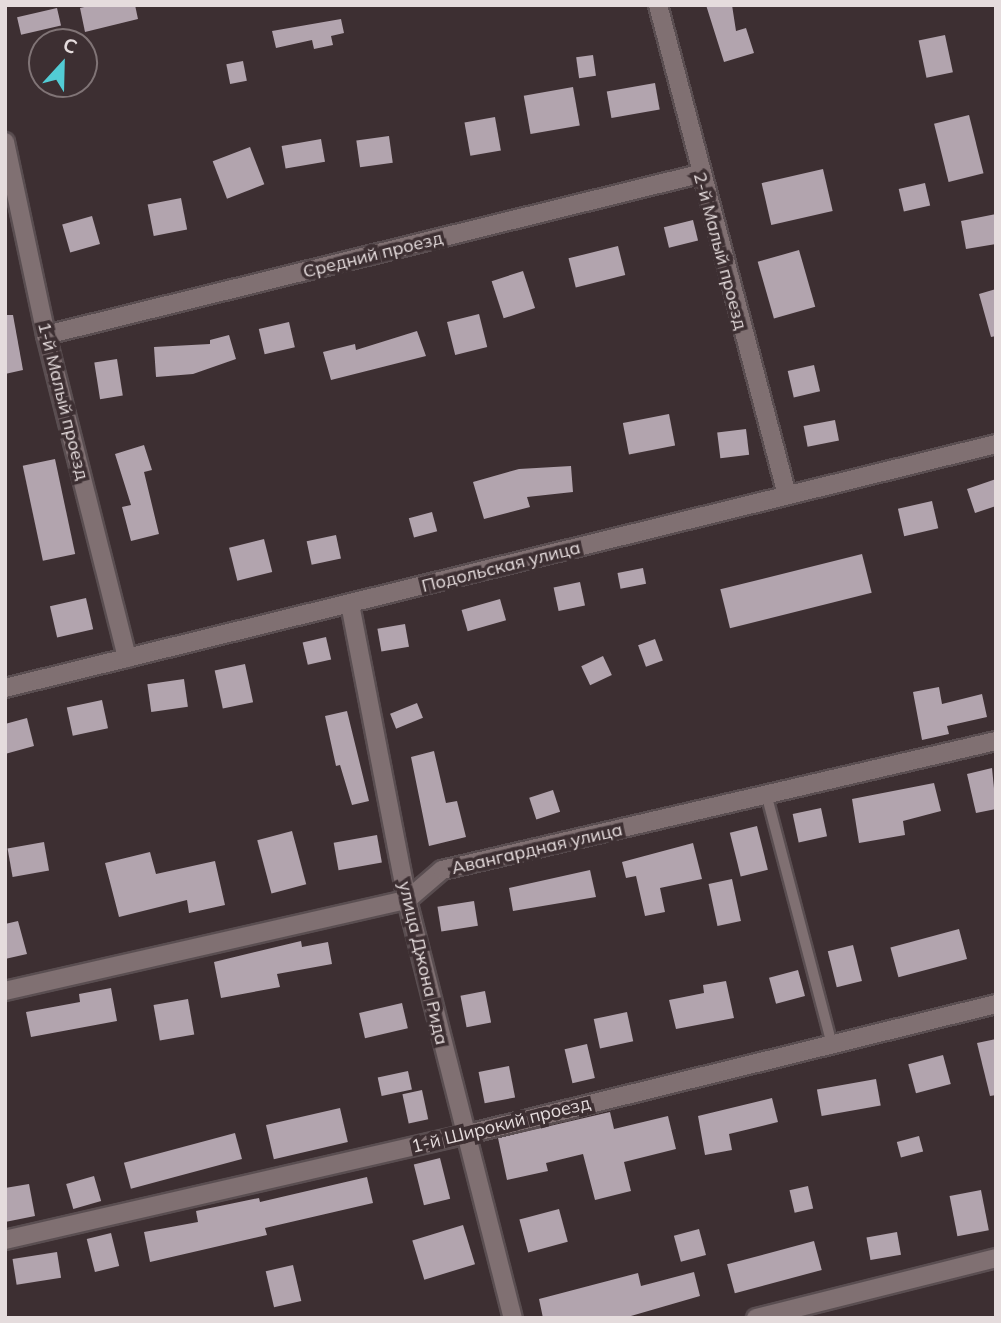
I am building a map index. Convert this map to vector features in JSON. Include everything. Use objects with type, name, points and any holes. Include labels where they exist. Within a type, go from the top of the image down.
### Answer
[{"type":"street","name":"2-й Малый проезд","points":[[658,5],[699,174],[787,495]]},
{"type":"street","name":"1-й Малый проезд","points":[[5,142],[46,335],[127,658]]},
{"type":"street","name":"Средний проезд","points":[[46,335],[699,174]]},
{"type":"street","name":"Подольская улица","points":[[5,688],[996,444]]},
{"type":"street","name":"улица Джона Рида","points":[[350,604],[407,900],[464,1135],[513,1318]]},
{"type":"street","name":"Авангардная улица","points":[[5,991],[407,900],[442,870],[767,797],[996,741]]},
{"type":"street","name":"1-й Широкий проезд","points":[[5,1240],[464,1135],[996,1004]]},
{"type":"street","points":[[756,1318],[996,1258]]},
{"type":"lane","points":[[767,797],[832,1044]]},
{"type":"building","points":[[93,5],[135,5],[138,19],[98,29],[84,28],[80,8]]},
{"type":"building","points":[[706,5],[732,5],[736,31],[746,28],[754,53],[724,62]]},
{"type":"building","points":[[57,8],[61,26],[28,28],[28,33],[21,35],[17,17]]},
{"type":"building","points":[[341,19],[344,33],[331,36],[333,45],[314,49],[312,40],[276,48],[272,31]]},
{"type":"building","points":[[945,35],[953,72],[926,78],[919,41]]},
{"type":"building","points":[[593,55],[596,76],[579,78],[576,57]]},
{"type":"building","points":[[243,61],[247,81],[230,84],[226,64]]},
{"type":"building","points":[[655,83],[660,110],[611,118],[607,92]]},
{"type":"building","points":[[573,87],[580,125],[531,134],[524,96]]},
{"type":"building","points":[[969,115],[984,173],[949,182],[934,124]]},
{"type":"building","points":[[495,117],[501,150],[470,156],[464,122]]},
{"type":"building","points":[[389,136],[393,163],[360,167],[356,141]]},
{"type":"building","points":[[321,139],[325,162],[286,169],[282,146]]},
{"type":"building","points":[[250,147],[264,184],[227,199],[213,161]]},
{"type":"building","points":[[823,169],[833,211],[771,225],[762,183]]},
{"type":"building","points":[[925,183],[930,205],[904,211],[899,189]]},
{"type":"building","points":[[181,198],[187,229],[154,236],[148,204]]},
{"type":"building","points":[[996,214],[996,244],[966,249],[961,221]]},
{"type":"building","points":[[92,216],[100,244],[70,252],[62,225]]},
{"type":"building","points":[[693,220],[698,240],[669,248],[664,227]]},
{"type":"building","points":[[618,246],[625,275],[576,287],[569,258]]},
{"type":"building","points":[[799,250],[815,307],[774,319],[758,262]]},
{"type":"building","points":[[523,271],[535,308],[504,318],[492,281]]},
{"type":"building","points":[[996,289],[996,336],[991,337],[979,294]]},
{"type":"building","points":[[479,314],[487,347],[455,355],[447,322]]},
{"type":"building","points":[[5,315],[13,315],[23,370],[5,374]]},
{"type":"building","points":[[289,322],[295,347],[265,354],[259,329]]},
{"type":"building","points":[[417,331],[426,356],[331,380],[323,352],[355,344],[356,350]]},
{"type":"building","points":[[229,335],[236,359],[193,374],[156,377],[154,347],[210,344],[210,340]]},
{"type":"building","points":[[117,359],[123,396],[100,399],[94,363]]},
{"type":"building","points":[[814,365],[820,391],[794,397],[788,371]]},
{"type":"building","points":[[669,414],[675,445],[629,454],[623,423]]},
{"type":"building","points":[[835,420],[839,441],[808,447],[804,426]]},
{"type":"building","points":[[746,429],[749,455],[720,458],[717,433]]},
{"type":"building","points":[[144,445],[152,470],[144,472],[159,534],[131,541],[122,507],[131,505],[115,454]]},
{"type":"building","points":[[55,459],[75,554],[43,561],[23,466]]},
{"type":"building","points":[[571,466],[573,492],[527,497],[530,507],[484,519],[473,482],[519,469]]},
{"type":"building","points":[[996,479],[996,506],[975,513],[967,489]]},
{"type":"building","points":[[932,501],[938,528],[904,536],[898,509]]},
{"type":"building","points":[[432,512],[437,531],[414,538],[409,518]]},
{"type":"building","points":[[336,535],[341,558],[312,565],[307,541]]},
{"type":"building","points":[[264,539],[272,572],[237,581],[229,548]]},
{"type":"building","points":[[862,554],[872,593],[730,628],[720,589]]},
{"type":"building","points":[[643,568],[646,584],[621,589],[617,573]]},
{"type":"building","points":[[580,582],[585,605],[559,611],[554,588]]},
{"type":"building","points":[[86,598],[93,629],[57,638],[50,606]]},
{"type":"building","points":[[500,599],[506,620],[468,631],[462,610]]},
{"type":"building","points":[[405,624],[409,647],[381,652],[377,629]]},
{"type":"building","points":[[326,637],[331,659],[308,665],[303,642]]},
{"type":"building","points":[[655,639],[663,661],[646,667],[638,645]]},
{"type":"building","points":[[603,656],[612,675],[590,685],[581,666]]},
{"type":"building","points":[[245,664],[253,702],[223,709],[215,670]]},
{"type":"building","points":[[184,679],[188,707],[151,712],[147,684]]},
{"type":"building","points":[[939,687],[942,704],[982,694],[987,717],[947,726],[949,734],[922,740],[913,692]]},
{"type":"building","points":[[102,700],[108,728],[73,736],[67,707]]},
{"type":"building","points":[[417,703],[423,718],[396,729],[390,714]]},
{"type":"building","points":[[347,711],[369,801],[352,805],[340,765],[336,766],[325,716]]},
{"type":"building","points":[[27,718],[34,746],[5,754],[5,724]]},
{"type":"building","points":[[434,751],[446,803],[457,801],[466,837],[429,846],[411,757]]},
{"type":"building","points":[[992,768],[996,809],[976,813],[967,774]]},
{"type":"building","points":[[934,783],[941,811],[903,821],[905,835],[859,843],[852,799]]},
{"type":"building","points":[[553,790],[560,812],[536,820],[529,798]]},
{"type":"building","points":[[821,808],[827,836],[799,842],[793,814]]},
{"type":"building","points":[[757,826],[768,870],[741,876],[730,833]]},
{"type":"building","points":[[292,831],[306,884],[271,893],[257,840]]},
{"type":"building","points":[[377,835],[382,863],[339,870],[334,843]]},
{"type":"building","points":[[44,842],[49,871],[13,877],[8,848]]},
{"type":"building","points":[[693,843],[702,879],[660,888],[665,912],[645,916],[636,876],[626,878],[622,862]]},
{"type":"building","points":[[150,852],[156,874],[215,861],[225,905],[189,913],[187,900],[119,917],[105,863]]},
{"type":"building","points":[[590,870],[596,897],[513,911],[509,888]]},
{"type":"building","points":[[732,879],[741,921],[717,926],[709,884]]},
{"type":"building","points":[[474,901],[478,926],[441,931],[437,907]]},
{"type":"building","points":[[18,921],[27,954],[5,959],[5,924]]},
{"type":"building","points":[[959,929],[967,959],[898,977],[890,947]]},
{"type":"building","points":[[301,941],[302,947],[328,942],[332,964],[277,974],[280,987],[221,998],[214,962]]},
{"type":"building","points":[[853,945],[862,981],[837,987],[828,951]]},
{"type":"building","points":[[798,970],[805,996],[776,1004],[769,978]]},
{"type":"building","points":[[726,981],[734,1018],[676,1029],[669,1000],[704,993],[703,985]]},
{"type":"building","points":[[111,988],[117,1021],[31,1037],[26,1012],[80,1002],[79,994]]},
{"type":"building","points":[[485,991],[491,1022],[467,1027],[460,996]]},
{"type":"building","points":[[188,999],[194,1034],[160,1041],[154,1005]]},
{"type":"building","points":[[402,1003],[408,1028],[365,1038],[359,1013]]},
{"type":"building","points":[[627,1012],[633,1041],[600,1048],[594,1019]]},
{"type":"building","points":[[996,1039],[996,1095],[990,1096],[977,1043]]},
{"type":"building","points":[[587,1044],[595,1078],[572,1083],[565,1049]]},
{"type":"building","points":[[943,1055],[951,1084],[916,1093],[908,1064]]},
{"type":"building","points":[[509,1066],[515,1097],[485,1103],[479,1072]]},
{"type":"building","points":[[408,1071],[412,1090],[382,1096],[378,1077]]},
{"type":"building","points":[[876,1079],[881,1106],[822,1116],[817,1089]]},
{"type":"building","points":[[422,1090],[428,1119],[409,1124],[402,1094]]},
{"type":"building","points":[[772,1098],[778,1122],[729,1134],[732,1150],[705,1155],[698,1116]]},
{"type":"building","points":[[340,1108],[348,1142],[274,1159],[266,1125]]},
{"type":"building","points":[[610,1112],[614,1129],[668,1116],[676,1149],[624,1162],[631,1191],[595,1200],[583,1154],[546,1163],[548,1171],[507,1180],[498,1138]]},
{"type":"building","points":[[235,1133],[242,1159],[131,1189],[124,1163]]},
{"type":"building","points":[[919,1136],[923,1151],[901,1157],[897,1142]]},
{"type":"building","points":[[440,1158],[450,1199],[424,1205],[414,1165]]},
{"type":"building","points":[[94,1176],[101,1201],[73,1209],[66,1184]]},
{"type":"building","points":[[367,1177],[373,1203],[265,1228],[267,1235],[150,1262],[144,1232],[198,1222],[196,1211],[259,1198],[260,1202]]},
{"type":"building","points":[[29,1184],[35,1216],[5,1222],[5,1188]]},
{"type":"building","points":[[808,1186],[813,1208],[795,1213],[789,1190]]},
{"type":"building","points":[[981,1190],[989,1230],[957,1236],[950,1196]]},
{"type":"building","points":[[559,1209],[568,1242],[528,1252],[519,1220]]},
{"type":"building","points":[[463,1225],[475,1264],[424,1280],[412,1240]]},
{"type":"building","points":[[699,1229],[706,1255],[681,1262],[674,1236]]},
{"type":"building","points":[[897,1232],[901,1255],[870,1260],[866,1237]]},
{"type":"building","points":[[111,1233],[119,1266],[95,1272],[87,1239]]},
{"type":"building","points":[[814,1241],[822,1270],[735,1293],[727,1264]]},
{"type":"building","points":[[57,1252],[61,1278],[17,1285],[13,1259]]},
{"type":"building","points":[[293,1265],[301,1301],[274,1307],[266,1271]]},
{"type":"building","points":[[694,1272],[700,1296],[624,1318],[543,1318],[539,1299],[638,1273],[641,1286]]}]
